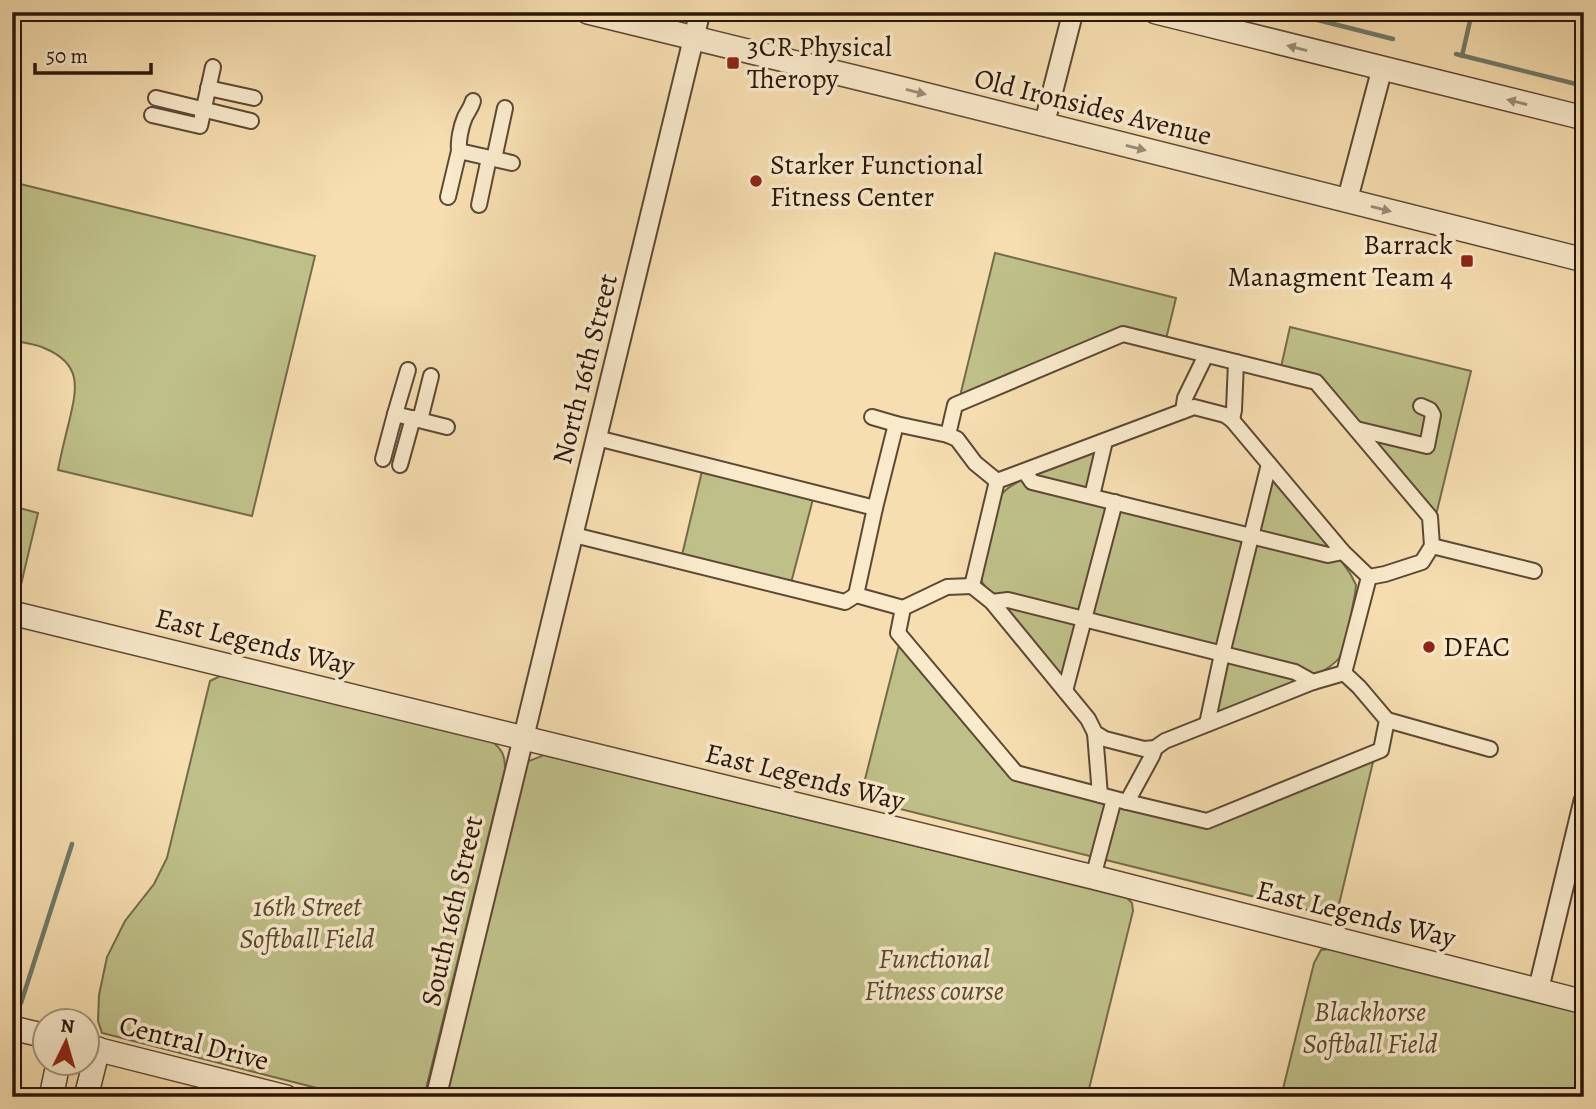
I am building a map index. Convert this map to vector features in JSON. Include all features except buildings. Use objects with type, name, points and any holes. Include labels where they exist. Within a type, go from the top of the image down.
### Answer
[{"type":"street","name":"Old Ironsides Avenue","points":[[588,12],[1584,260]]},
{"type":"street","name":"North 16th Street","points":[[522,739],[547,647],[700,12]]},
{"type":"street","points":[[1044,125],[1073,12]]},
{"type":"street","points":[[1156,12],[1584,118]]},
{"type":"street","points":[[152,115],[200,126],[214,66]]},
{"type":"street","points":[[1348,201],[1382,69]]},
{"type":"street","points":[[208,88],[254,98]]},
{"type":"street","points":[[156,98],[251,121]]},
{"type":"street","points":[[448,197],[465,117],[471,110],[472,101]]},
{"type":"street","points":[[479,205],[505,108]]},
{"type":"street","points":[[459,151],[512,163]]},
{"type":"street","points":[[948,435],[955,405],[1123,334],[1316,382],[1430,517],[1432,546],[1422,562],[1369,577]]},
{"type":"street","points":[[1183,411],[1185,398],[1206,355]]},
{"type":"street","points":[[1232,420],[1236,362]]},
{"type":"street","points":[[383,459],[408,370]]},
{"type":"street","points":[[400,465],[431,376]]},
{"type":"street","points":[[1356,429],[1427,446],[1433,415],[1430,410],[1421,406]]},
{"type":"street","points":[[997,481],[1194,407],[1225,415],[1232,420],[1343,552],[1369,577]]},
{"type":"street","points":[[396,414],[447,427]]},
{"type":"street","points":[[872,416],[957,439],[975,463],[997,481]]},
{"type":"street","points":[[574,535],[793,592],[845,602],[856,595],[896,424]]},
{"type":"street","points":[[597,438],[876,508]]},
{"type":"street","points":[[1091,496],[1105,441]]},
{"type":"street","points":[[1207,724],[1269,464]]},
{"type":"street","points":[[1025,471],[1032,482],[1328,555],[1343,552]]},
{"type":"street","points":[[972,586],[997,481]]},
{"type":"street","points":[[1065,691],[1115,502]]},
{"type":"street","points":[[1432,546],[1534,571]]},
{"type":"street","points":[[1344,673],[1369,577]]},
{"type":"street","points":[[856,595],[903,608],[947,587],[972,586],[992,602],[1088,719],[1095,733],[1113,799]]},
{"type":"street","points":[[992,602],[1007,600],[1295,672],[1313,682]]},
{"type":"street","points":[[903,608],[898,633],[1016,773],[1207,821],[1381,750],[1387,720]]},
{"type":"street","name":"East Legends Way","points":[[12,613],[1093,877],[1584,1002]]},
{"type":"street","points":[[1095,733],[1105,739],[1144,749],[1155,748],[1165,741],[1207,724],[1313,682],[1344,673]]},
{"type":"street","points":[[1344,673],[1387,720],[1490,749]]},
{"type":"street","name":"South 16th Street","points":[[436,1097],[522,739]]},
{"type":"street","points":[[1093,877],[1113,799],[1152,756],[1155,748]]},
{"type":"street","points":[[1538,990],[1584,801]]},
{"type":"street","points":[[12,1028],[32,1033]]},
{"type":"street","name":"Central Drive","points":[[102,1050],[286,1097]]},
{"type":"street","points":[[51,1097],[55,1078]]},
{"type":"street","points":[[86,1097],[89,1078]]},
{"type":"green space","points":[[12,182],[315,256],[252,516],[58,470],[74,398],[74,378],[71,369],[57,354],[12,340]]},
{"type":"green space","points":[[995,253],[1176,298],[1166,339],[1125,330],[963,395],[961,392]]},
{"type":"green space","points":[[1290,327],[1471,371],[1437,511],[1433,512],[1317,377],[1281,367]]},
{"type":"green space","points":[[1097,451],[1086,501],[1254,543],[1271,478],[1274,479],[1331,546],[1356,585],[1339,658],[1331,666],[1301,683],[1216,716],[1228,652],[1081,615],[1065,679],[1004,612],[982,582],[981,572],[999,497],[1006,489],[1030,476]]},
{"type":"green space","points":[[702,471],[813,499],[791,583],[682,555]]},
{"type":"green space","points":[[12,506],[38,513],[19,593],[15,598],[12,597]]},
{"type":"green space","points":[[899,645],[1017,780],[1204,827],[1373,762],[1336,917],[860,799]]},
{"type":"green space","name":"16th Street Softball Field","points":[[222,675],[493,742],[503,754],[505,769],[424,1097],[352,1097],[102,1033],[99,995],[107,957],[125,921],[154,884],[167,858],[210,681]]},
{"type":"green space","name":"Functional Fitness course","points":[[544,755],[1127,898],[1132,903],[1133,911],[1087,1097],[443,1097],[525,766],[529,761]]},
{"type":"green space","name":"Blackhorse Softball Field","points":[[1330,949],[1584,1012],[1584,1097],[1281,1097],[1314,963],[1321,950]]},
{"type":"waterway","points":[[1286,12],[1393,39]]},
{"type":"waterway","points":[[1462,56],[1472,12]]},
{"type":"waterway","points":[[1456,54],[1584,86]]},
{"type":"waterway","points":[[21,1003],[72,844]]},
{"type":"place","name":"3CR Physical Theropy","points":[[733,63]]},
{"type":"place","name":"Starker Functional Fitness Center","points":[[756,181]]},
{"type":"place","name":"Barrack Managment Team 4","points":[[1467,261]]},
{"type":"place","name":"DFAC","points":[[1429,647]]}]
